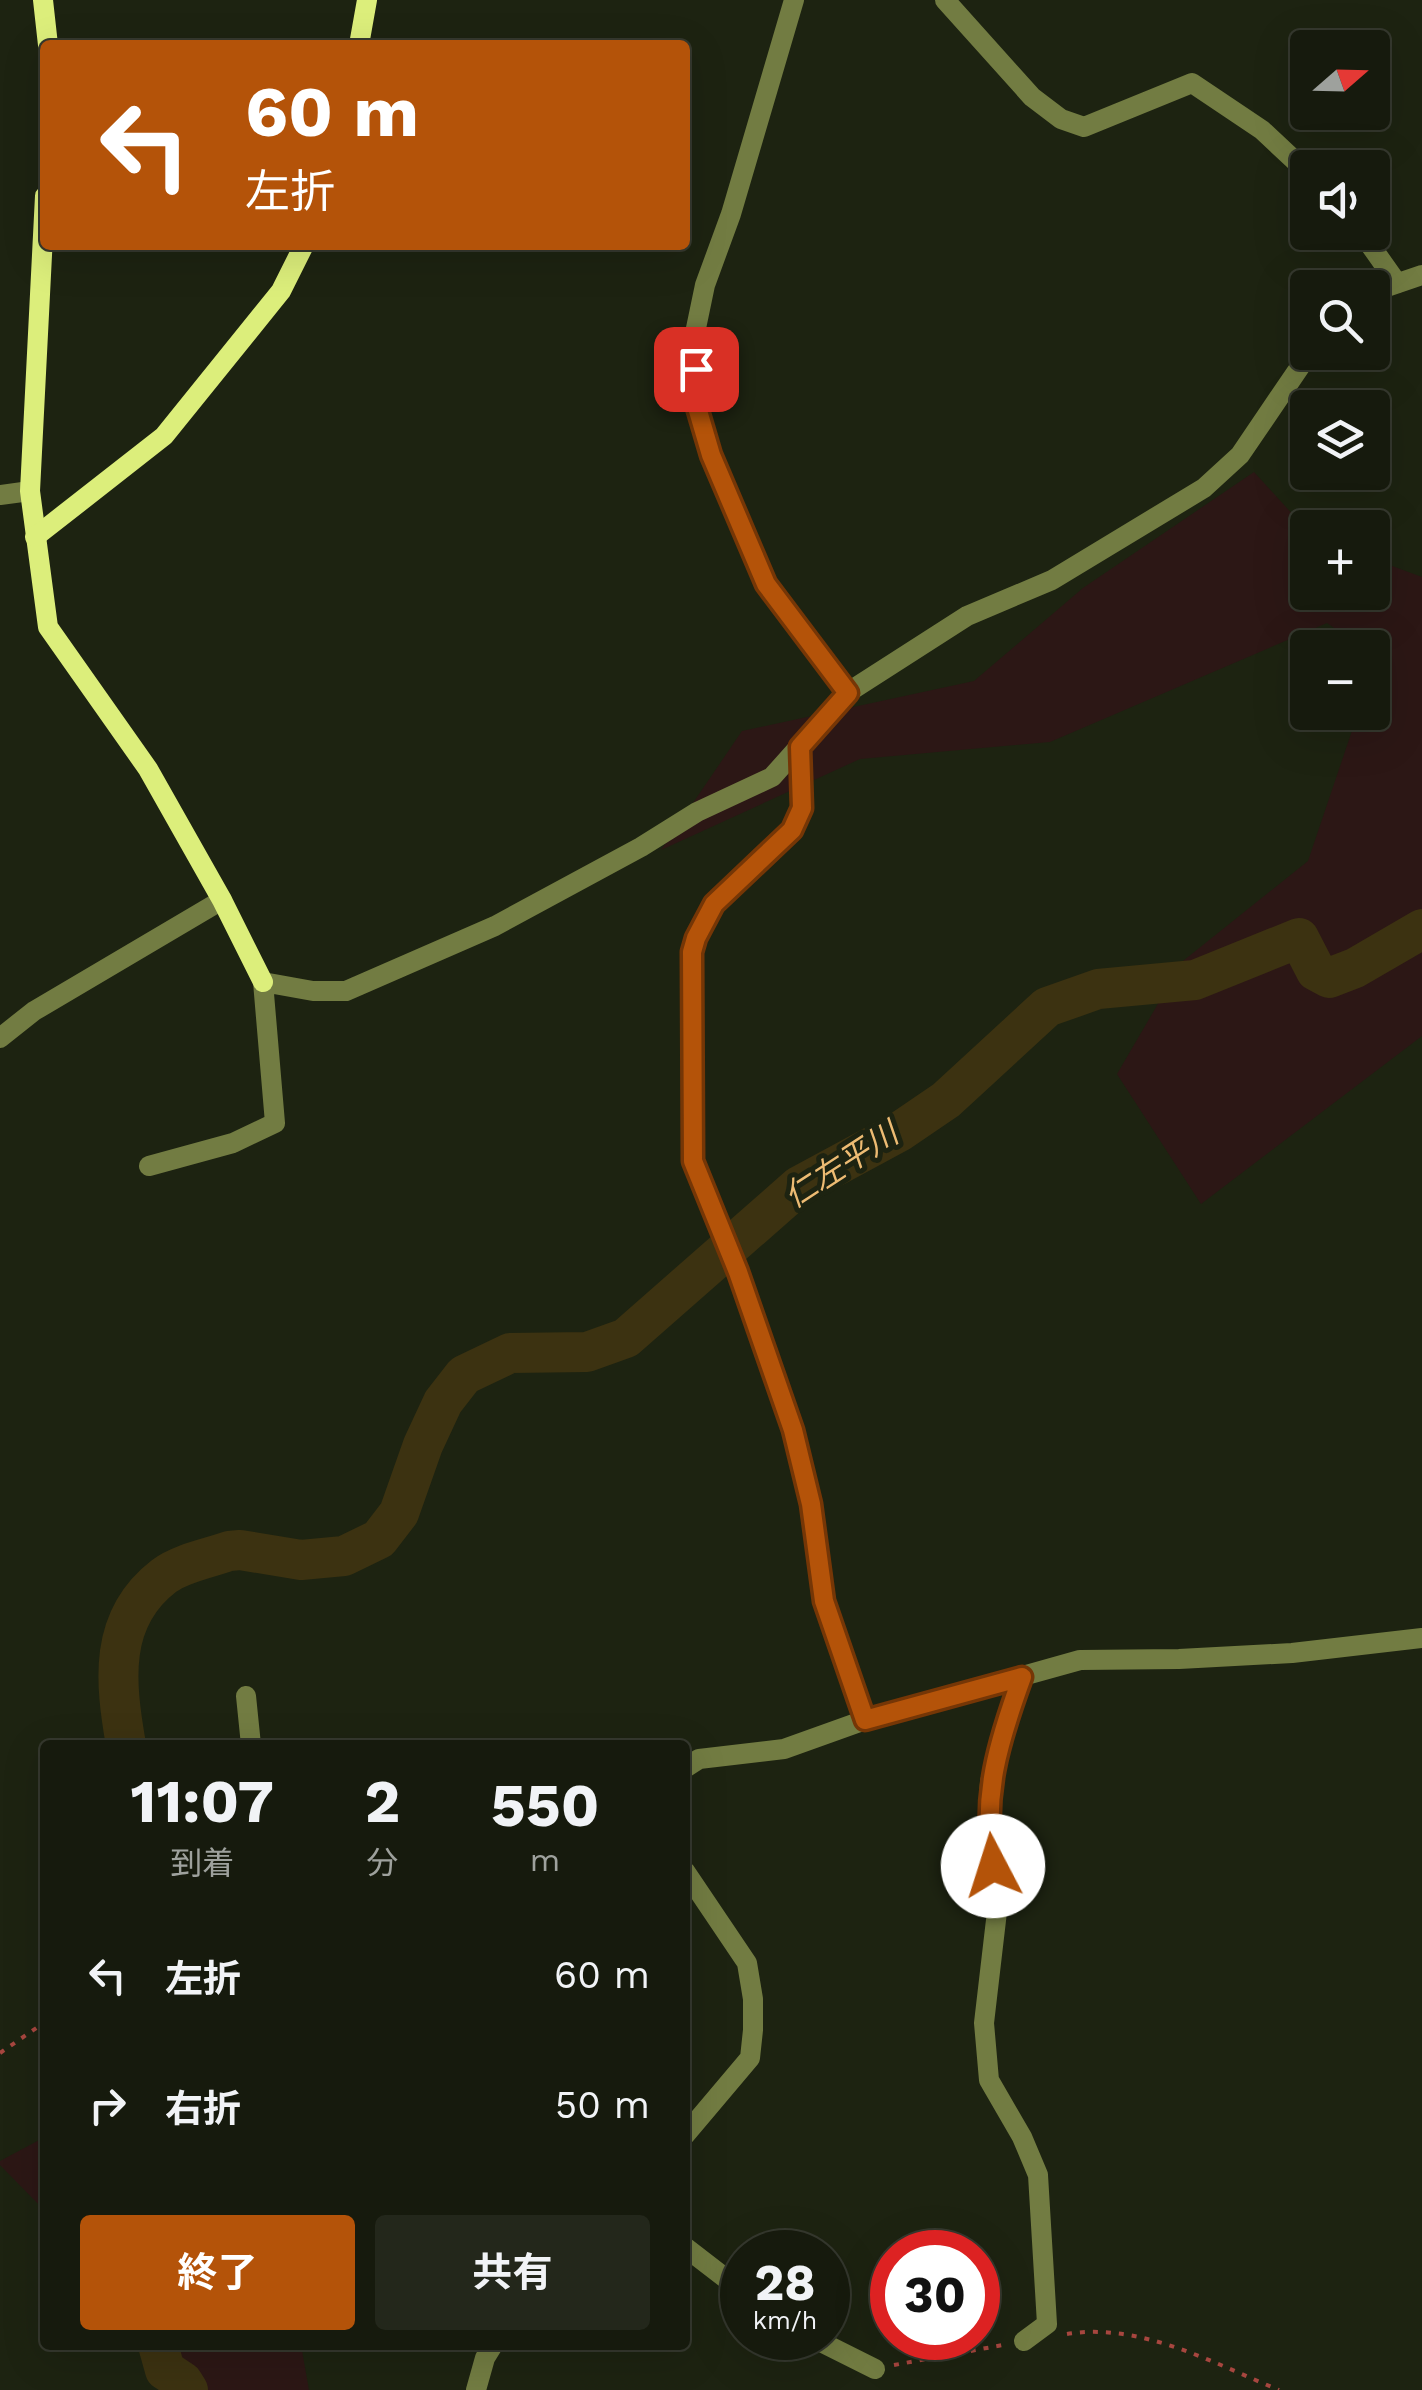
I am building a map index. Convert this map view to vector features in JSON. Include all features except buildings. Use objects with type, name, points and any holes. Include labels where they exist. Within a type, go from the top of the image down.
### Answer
[{"type":"street","points":[[43,0],[47,40]]},
{"type":"street","points":[[360,40],[367,0]]},
{"type":"street","points":[[794,0],[731,214],[704,285],[695,333],[696,404],[711,455],[766,584],[848,693]]},
{"type":"street","points":[[945,0],[1032,97],[1061,120],[1084,127],[1192,83],[1262,130],[1290,157]]},
{"type":"street","points":[[42,250],[30,491],[48,627],[148,769],[264,982],[275,1124],[233,1143],[149,1166]]},
{"type":"street","points":[[35,537],[164,436],[282,291],[302,250]]},
{"type":"street","points":[[1373,250],[1397,284]]},
{"type":"street","points":[[1390,286],[1422,275]]},
{"type":"street","points":[[264,982],[312,991],[346,992],[452,945],[641,847],[697,812],[772,777],[848,693],[966,616],[1052,580],[1204,488],[1240,455],[1298,370]]},
{"type":"street","points":[[0,495],[30,491]]},
{"type":"street","points":[[800,747],[802,808],[792,830],[714,904],[692,952],[693,1161],[738,1272],[793,1430],[811,1504],[824,1601],[865,1720]]},
{"type":"street","points":[[0,1038],[34,1011],[222,900]]},
{"type":"street","points":[[690,1765],[699,1759],[784,1749],[865,1720],[1080,1660],[1179,1660],[1292,1653],[1422,1638]]},
{"type":"street","points":[[1022,1677],[1000,1736],[990,1782],[987,1830],[998,1903],[984,2024],[990,2080],[1038,2175],[1047,2324],[1024,2341]]},
{"type":"street","points":[[246,1696],[250,1740]]},
{"type":"street","points":[[690,1879],[747,1963],[753,2030],[750,2058],[690,2129]]},
{"type":"street","points":[[690,2251],[720,2274]]},
{"type":"street","points":[[476,2390],[490,2350]]},
{"type":"street","points":[[850,2356],[875,2369]]},
{"type":"path","points":[[0,2054],[40,2026]]},
{"type":"path","points":[[875,2369],[1088,2330],[1162,2342],[1279,2390]]},
{"type":"shaded area","points":[[1254,472],[1290,511],[1290,610],[1390,610],[1390,565],[1422,577],[1422,1036],[1201,1204],[1117,1074],[1183,961],[1308,861],[1352,730],[1390,730],[1390,630],[1337,630],[1327,623],[1311,630],[1290,630],[1290,639],[1050,742],[860,759],[661,850],[742,731],[974,681],[1083,588]]},
{"type":"shaded area","points":[[40,2140],[40,2206],[0,2165],[0,2161]]},
{"type":"shaded area","points":[[155,2350],[302,2350],[309,2390],[170,2390]]},
{"type":"waterway","name":"仁左平川","points":[[125,1740],[118,1675],[124,1632],[146,1593],[164,1576],[229,1551],[301,1560],[344,1556],[379,1539],[399,1513],[443,1402],[464,1375],[510,1353],[587,1352],[626,1338],[799,1186],[899,1132],[946,1100],[1047,1007],[1098,989],[1195,980],[1299,938],[1316,971],[1329,978],[1355,968],[1422,929]]},
{"type":"waterway","name":"仁左平川","points":[[159,2350],[165,2370],[188,2390]]},
{"type":"route","points":[[696,369],[696,404],[711,455],[766,584],[848,693],[800,747],[802,808],[792,830],[714,904],[696,938],[692,952],[690,1044],[693,1161],[738,1272],[793,1430],[811,1504],[824,1601],[865,1720],[1022,1677],[1000,1736],[990,1782],[987,1830],[993,1866]]}]
